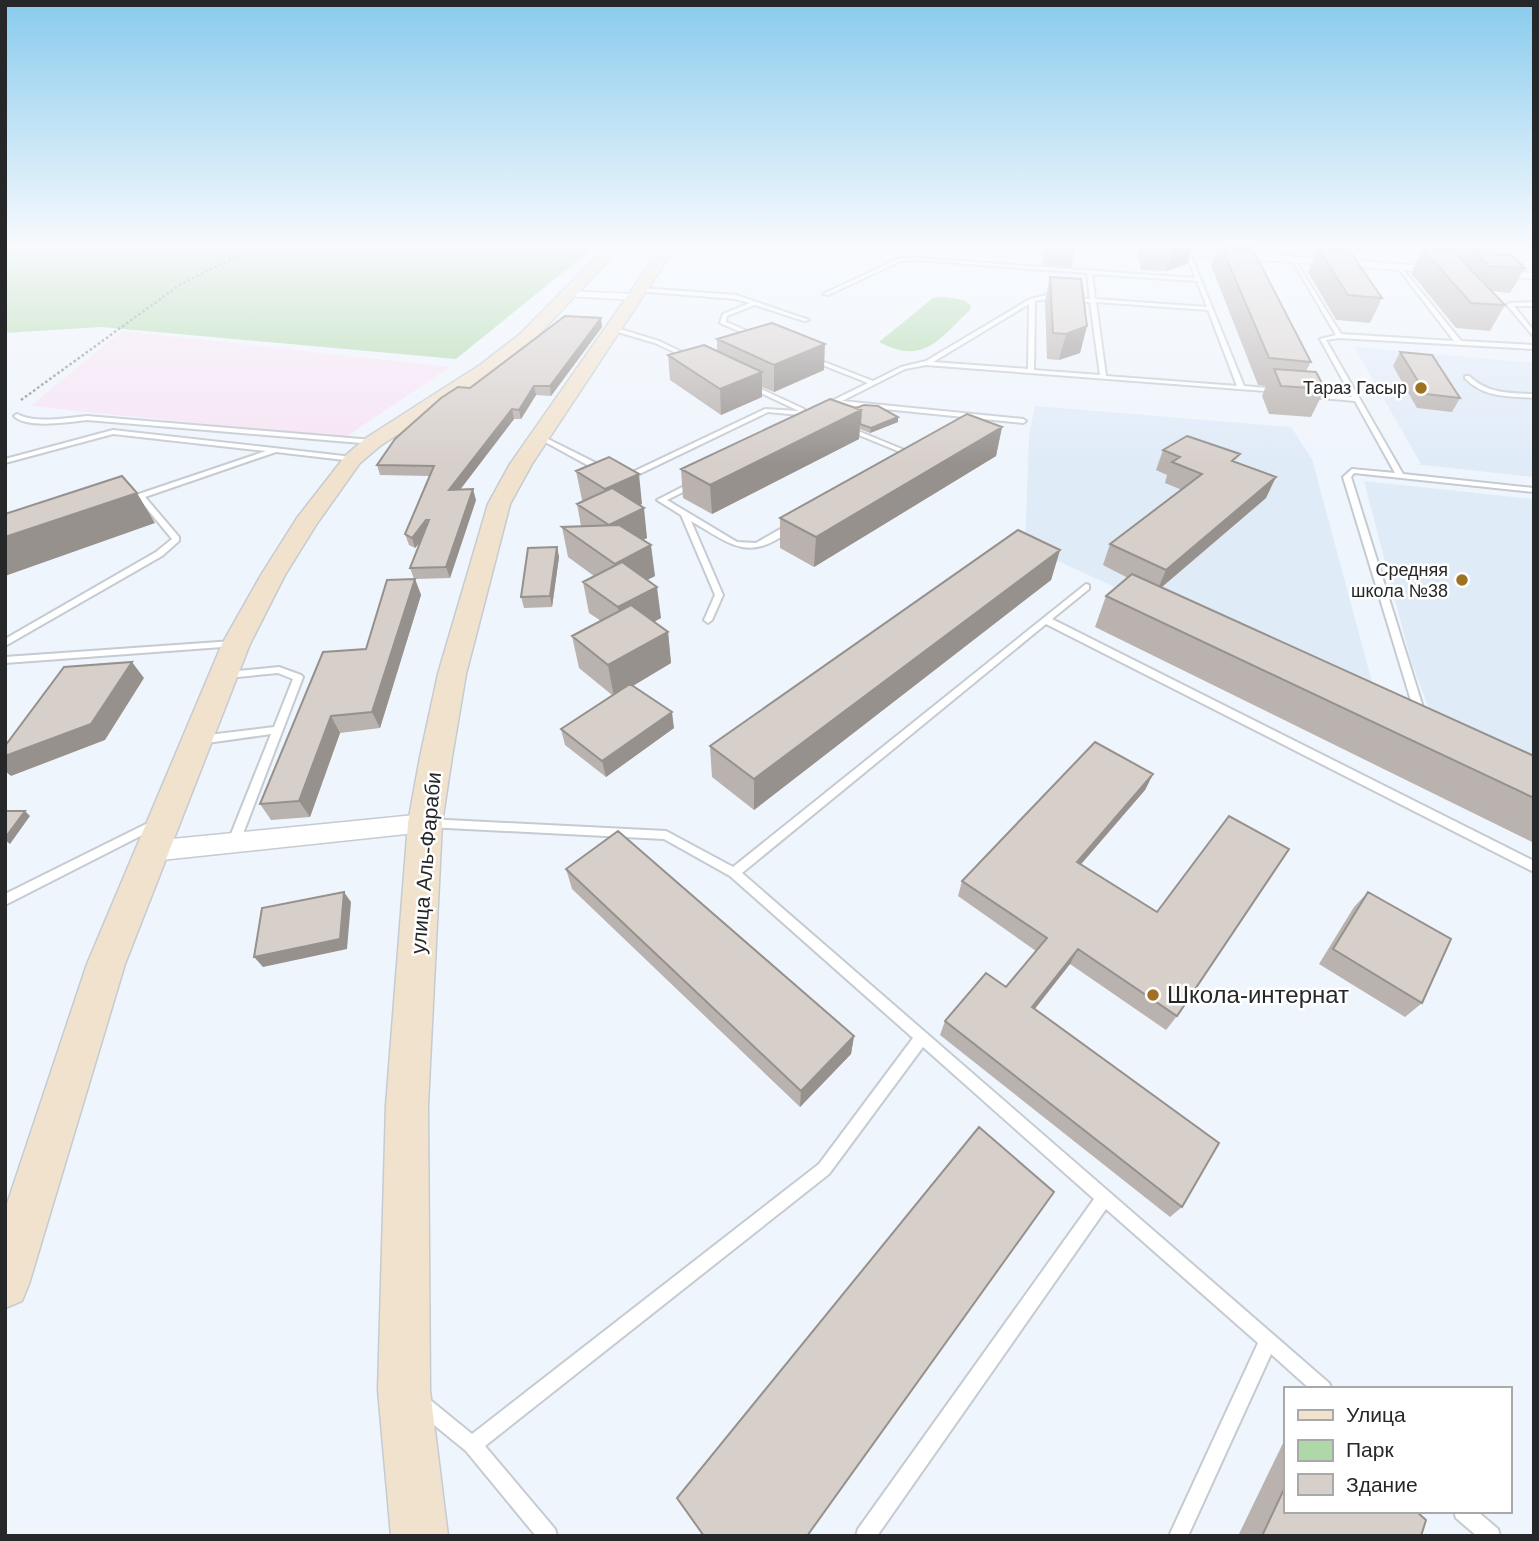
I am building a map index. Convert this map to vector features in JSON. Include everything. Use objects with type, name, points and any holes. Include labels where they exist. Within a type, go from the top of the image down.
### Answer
[{"type":"main road","points":[[5,1284],[106,964],[236,644],[305,523],[363,451],[486,369],[526,338],[543,320]]},
{"type":"main road","name":"улица Аль-Фараби","points":[[420,1536],[404,1390],[407,1105],[425,823],[452,674],[499,505],[521,464],[620,320]]},
{"type":"street","points":[[152,851],[425,823]]},
{"type":"lane","points":[[724,320],[723,323],[761,338]]},
{"type":"lane","points":[[926,363],[998,320]]},
{"type":"lane","points":[[1031,372],[1032,320]]},
{"type":"lane","points":[[1096,320],[1103,377]]},
{"type":"lane","points":[[1215,320],[1241,387]]},
{"type":"lane","points":[[1329,320],[1339,336]]},
{"type":"lane","points":[[1441,320],[1459,343]]},
{"type":"lane","points":[[1522,320],[1534,335]]},
{"type":"lane","points":[[614,330],[657,342],[704,364]]},
{"type":"lane","points":[[1400,475],[1324,339],[1339,336],[1534,346]]},
{"type":"lane","points":[[798,353],[873,383]]},
{"type":"lane","points":[[540,437],[621,479],[767,410],[810,414],[903,368],[926,363],[1280,391]]},
{"type":"lane","points":[[1467,377],[1476,388],[1489,393],[1534,396]]},
{"type":"lane","points":[[739,381],[822,419]]},
{"type":"lane","points":[[1306,394],[1358,399]]},
{"type":"lane","points":[[834,402],[1023,421]]},
{"type":"lane","points":[[810,414],[813,426]]},
{"type":"lane","points":[[17,416],[22,420],[51,421],[87,418],[363,451]]},
{"type":"lane","points":[[971,424],[982,417]]},
{"type":"lane","points":[[833,423],[915,456]]},
{"type":"lane","points":[[5,461],[113,432],[280,449],[363,451]]},
{"type":"lane","points":[[116,505],[280,449]]},
{"type":"lane","points":[[902,463],[926,450]]},
{"type":"lane","points":[[1426,733],[1347,477],[1352,471],[1534,490]]},
{"type":"lane","points":[[696,483],[662,500],[735,544],[757,546],[805,518]]},
{"type":"lane","points":[[5,643],[159,554],[176,539],[140,496]]},
{"type":"lane","points":[[684,514],[719,595],[708,620]]},
{"type":"lane","points":[[734,873],[1086,587]]},
{"type":"lane","points":[[1046,620],[1534,867]]},
{"type":"lane","points":[[5,660],[236,644]]},
{"type":"lane","points":[[224,675],[279,670],[298,677],[233,844]]},
{"type":"lane","points":[[197,741],[277,730]]},
{"type":"lane","points":[[5,900],[165,819]]},
{"type":"lane","points":[[425,823],[666,835],[734,873],[1321,1387]]},
{"type":"lane","points":[[472,1445],[824,1169],[921,1038]]},
{"type":"lane","points":[[865,1536],[1104,1198]]},
{"type":"lane","points":[[1178,1536],[1268,1340]]},
{"type":"lane","points":[[404,1390],[472,1445],[548,1536]]},
{"type":"lane","points":[[1465,1513],[1491,1536]]},
{"type":"path","points":[[17,416],[20,401],[132,320]]},
{"type":"shaded area","points":[[122,331],[450,367],[344,438],[30,406]]},
{"type":"shaded area","points":[[1354,347],[1534,363],[1534,477],[1414,464],[1421,464]]},
{"type":"shaded area","points":[[1035,406],[1291,427],[1312,459],[1379,708],[1025,546],[1029,435]]},
{"type":"shaded area","name":"Средняя школа №38","points":[[1364,481],[1534,499],[1534,764],[1431,714],[1411,661]]},
{"type":"green space","points":[[5,320],[504,320],[456,359],[101,327],[5,333]]},
{"type":"green space","points":[[906,320],[959,320],[930,346],[919,350],[895,349],[879,342]]},
{"type":"building","points":[[560,320],[600,320],[550,386],[534,386],[519,410],[512,409],[449,490],[473,489],[446,567],[410,568],[429,520],[426,520],[412,538],[405,534],[434,466],[377,465],[395,439],[441,398],[458,387],[470,388]]},
{"type":"building","points":[[1052,320],[1086,320],[1087,326],[1066,334],[1053,333]]},
{"type":"building","points":[[1253,320],[1289,320],[1311,362],[1269,358]]},
{"type":"building","points":[[772,323],[825,344],[774,365],[717,339]]},
{"type":"building","points":[[704,345],[762,372],[720,389],[668,355]]},
{"type":"building","points":[[1400,352],[1432,355],[1460,398],[1426,394]]},
{"type":"building","points":[[1274,369],[1316,372],[1325,389],[1281,386]]},
{"type":"building","points":[[830,399],[861,410],[710,485],[681,469]]},
{"type":"building","points":[[864,405],[878,406],[898,417],[871,428],[860,424],[861,410],[856,408]]},
{"type":"building","points":[[967,414],[1002,427],[816,537],[780,518]]},
{"type":"building","points":[[1187,436],[1240,454],[1232,461],[1276,477],[1166,570],[1110,544],[1202,474],[1172,462],[1180,457],[1163,450]]},
{"type":"building","points":[[609,457],[639,474],[605,489],[576,471]]},
{"type":"building","points":[[122,476],[137,493],[5,537],[5,514]]},
{"type":"building","points":[[612,488],[644,508],[609,525],[577,504]]},
{"type":"building","points":[[619,525],[651,545],[615,564],[562,527]]},
{"type":"building","points":[[1018,530],[1060,550],[754,779],[710,746]]},
{"type":"building","points":[[557,547],[550,596],[521,597],[528,548]]},
{"type":"building","points":[[622,562],[657,587],[618,607],[583,582]]},
{"type":"building","points":[[1132,574],[1534,756],[1534,798],[1106,596]]},
{"type":"building","points":[[415,579],[372,712],[331,716],[299,801],[260,804],[323,652],[366,649],[387,580]]},
{"type":"building","points":[[631,605],[668,632],[608,665],[572,636]]},
{"type":"building","points":[[132,662],[91,724],[5,756],[5,746],[64,667]]},
{"type":"building","points":[[630,684],[672,712],[602,761],[561,729]]},
{"type":"building","name":"Школа-интернат","points":[[1095,742],[1153,774],[1077,862],[1157,912],[1229,816],[1289,849],[1177,1016],[1078,949],[1032,1007],[1219,1143],[1182,1207],[945,1021],[986,973],[1006,987],[1047,938],[962,881]]},
{"type":"building","points":[[5,811],[25,811],[5,838]]},
{"type":"building","points":[[618,831],[854,1036],[801,1091],[566,869]]},
{"type":"building","points":[[344,892],[340,939],[254,957],[262,908]]},
{"type":"building","points":[[1368,892],[1451,939],[1422,1003],[1333,949]]},
{"type":"building","points":[[979,1127],[1054,1192],[807,1536],[704,1536],[677,1498]]},
{"type":"building","points":[[1284,1489],[1284,1513],[1418,1513],[1426,1520],[1421,1536],[1262,1536]]},
{"type":"place","name":"Тараз Гасыр","points":[[1421,388]]},
{"type":"place","name":"Средняя школа №38","points":[[1462,580]]},
{"type":"place","name":"Школа-интернат","points":[[1153,995]]}]
